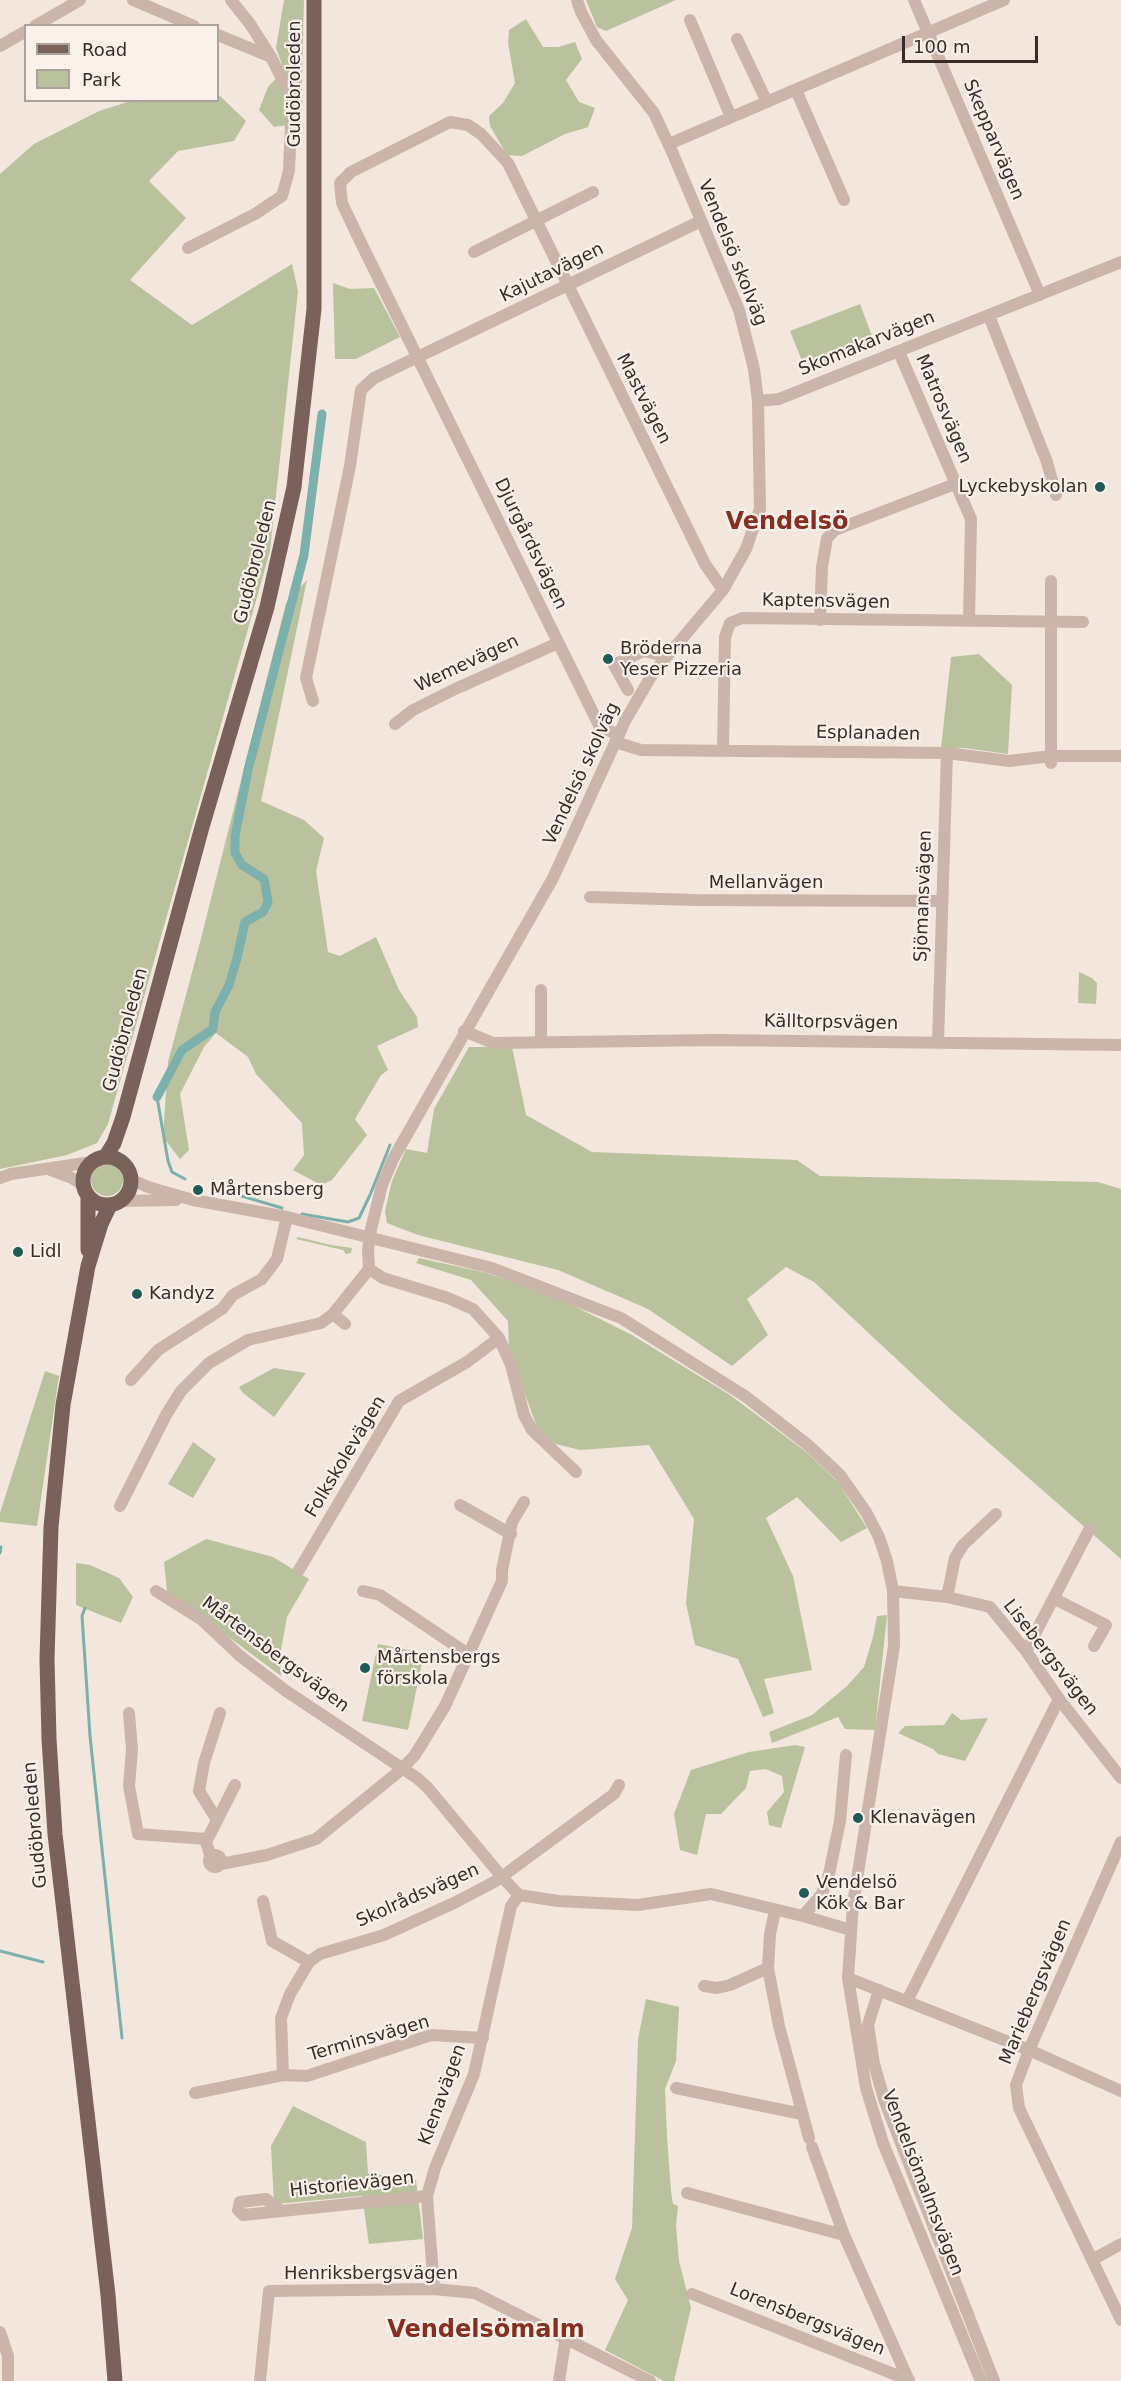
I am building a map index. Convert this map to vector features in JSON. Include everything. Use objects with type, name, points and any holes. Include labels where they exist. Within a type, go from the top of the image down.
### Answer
[{"type":"main road","name":"Gudöbroleden","points":[[99,1159],[114,1143],[123,1117],[202,827],[267,606],[294,487],[314,309],[314,0]]},
{"type":"main road","name":"Gudöbroleden","points":[[123,1117],[125,1164]]},
{"type":"main road","points":[[113,1156],[125,1164],[132,1180],[127,1195],[115,1203],[102,1204],[86,1190],[86,1168],[99,1159],[113,1156]]},
{"type":"main road","name":"Gudöbroleden","points":[[86,1190],[88,1266]]},
{"type":"main road","name":"Gudöbroleden","points":[[115,1203],[101,1224],[88,1266],[72,1346],[54,1480],[48,1592],[47,1707],[58,1871],[108,2295],[115,2381]]},
{"type":"street","points":[[38,24],[80,0]]},
{"type":"street","points":[[132,0],[189,24]]},
{"type":"street","points":[[188,248],[255,214],[282,196],[289,171],[292,99],[271,57],[231,0]]},
{"type":"street","name":"Vendelsö skolväg","points":[[369,1269],[370,1238],[382,1185],[393,1159],[553,878],[617,739],[653,673],[723,590],[746,549],[760,509],[758,401],[754,369],[739,310],[697,223],[669,144],[654,113],[596,40],[577,0]]},
{"type":"street","name":"Skepparvägen","points":[[914,0],[1040,295]]},
{"type":"street","points":[[669,144],[1004,0]]},
{"type":"street","points":[[690,20],[731,117]]},
{"type":"street","points":[[0,46],[24,32]]},
{"type":"street","points":[[219,35],[271,57]]},
{"type":"street","points":[[737,39],[767,102]]},
{"type":"street","points":[[796,90],[844,200]]},
{"type":"street","name":"Mastvägen","points":[[342,203],[340,183],[351,172],[450,122],[468,125],[481,134],[507,163],[705,564],[723,590]]},
{"type":"street","points":[[474,252],[593,192]]},
{"type":"street","name":"Djurgårdsvägen","points":[[342,203],[600,727],[617,739]]},
{"type":"street","name":"Kajutavägen","points":[[419,358],[697,223]]},
{"type":"street","name":"Skomakarvägen","points":[[758,401],[779,399],[1121,262]]},
{"type":"street","points":[[988,316],[1047,462],[1056,495]]},
{"type":"street","name":"Matrosvägen","points":[[899,352],[971,519],[969,621]]},
{"type":"street","points":[[313,701],[306,678],[350,466],[361,390],[374,378],[419,358]]},
{"type":"street","points":[[820,620],[822,567],[827,538],[835,530],[955,484]]},
{"type":"street","points":[[1051,581],[1051,760]]},
{"type":"street","name":"Kaptensvägen","points":[[723,751],[725,637],[730,623],[742,618],[1083,622]]},
{"type":"street","name":"Wemevägen","points":[[395,724],[413,710],[519,659],[558,643]]},
{"type":"street","points":[[628,690],[614,665],[643,651],[657,654]]},
{"type":"street","name":"Esplanaden","points":[[617,739],[640,750],[947,753],[1009,761],[1121,756]]},
{"type":"street","name":"Sjömansvägen","points":[[938,1041],[947,753]]},
{"type":"street","name":"Mellanvägen","points":[[590,897],[941,901]]},
{"type":"street","points":[[541,990],[542,1041]]},
{"type":"street","name":"Källtorpsvägen","points":[[464,1031],[493,1043],[938,1041],[1121,1045]]},
{"type":"street","points":[[0,1178],[11,1174],[50,1170],[99,1159]]},
{"type":"street","points":[[50,1170],[70,1177],[86,1190]]},
{"type":"street","name":"Vendelsömalmsvägen","points":[[132,1180],[193,1200],[287,1217],[492,1268],[621,1318],[745,1396],[808,1445],[840,1475],[866,1512],[879,1537],[887,1561],[893,1591],[894,1646],[851,1930],[848,1978],[866,2088],[883,2143],[981,2381]]},
{"type":"street","name":"Vendelsömalmsvägen","points":[[115,1203],[193,1200]]},
{"type":"street","points":[[131,1380],[158,1350],[223,1315],[233,1295],[262,1279],[277,1259],[287,1217]]},
{"type":"street","points":[[120,1506],[166,1414],[181,1391],[209,1363],[248,1340],[321,1323],[333,1314],[369,1269],[383,1278],[448,1298],[473,1309],[499,1338],[511,1365],[524,1415],[532,1430],[576,1472]]},
{"type":"street","points":[[333,1314],[345,1324]]},
{"type":"street","name":"Folkskolevägen","points":[[299,1570],[399,1401],[467,1362],[499,1338]]},
{"type":"street","points":[[214,1862],[267,1855],[316,1839],[402,1769],[415,1755],[446,1706],[502,1581],[502,1570],[512,1522],[524,1502]]},
{"type":"street","points":[[460,1505],[511,1534]]},
{"type":"street","points":[[947,1597],[955,1558],[963,1545],[996,1514]]},
{"type":"street","points":[[1026,1651],[1089,1530]]},
{"type":"street","name":"Mårtensbergsvägen","points":[[156,1591],[202,1620],[240,1656],[286,1691],[428,1788],[519,1895]]},
{"type":"street","points":[[363,1591],[380,1595],[468,1654]]},
{"type":"street","name":"Lisebergsvägen","points":[[893,1591],[947,1597],[990,1607],[1026,1651],[1059,1699],[1121,1778]]},
{"type":"street","points":[[1055,1599],[1106,1624],[1094,1646]]},
{"type":"street","points":[[907,2001],[1059,1699]]},
{"type":"street","points":[[129,1713],[132,1749],[129,1786],[138,1834],[207,1839]]},
{"type":"street","points":[[217,1820],[199,1791],[204,1763],[220,1713]]},
{"type":"street","points":[[803,1916],[822,1894],[829,1874],[840,1821],[846,1755]]},
{"type":"street","points":[[209,1880],[214,1862],[206,1842],[235,1785]]},
{"type":"street","name":"Skolrådsvägen","points":[[309,1962],[320,1954],[384,1935],[456,1902],[502,1877],[614,1794],[619,1785]]},
{"type":"street","name":"Mariebergsvägen","points":[[1121,1842],[1029,2050],[1016,2085],[1018,2108],[1121,2320]]},
{"type":"street","points":[[519,1895],[558,1902],[638,1905],[711,1894],[851,1930]]},
{"type":"street","name":"Klenavägen","points":[[434,2289],[433,2248],[427,2196],[435,2169],[474,2074],[511,1906],[519,1895]]},
{"type":"street","points":[[263,1901],[272,1941],[309,1962],[290,1994],[281,2018],[283,2075]]},
{"type":"street","name":"Lorensbergsvägen","points":[[775,1911],[770,1934],[768,1968],[779,2026],[802,2114],[844,2235],[909,2381]]},
{"type":"street","points":[[704,1986],[717,1988],[730,1985],[768,1968]]},
{"type":"street","points":[[848,1978],[1029,2050],[1121,2091]]},
{"type":"street","points":[[879,1990],[868,2025],[874,2064],[885,2102],[994,2381]]},
{"type":"street","name":"Terminsvägen","points":[[195,2093],[283,2075],[307,2076],[431,2035],[483,2038]]},
{"type":"street","points":[[676,2088],[802,2114]]},
{"type":"street","points":[[687,2193],[844,2235]]},
{"type":"street","name":"Historievägen","points":[[281,2211],[427,2196]]},
{"type":"street","points":[[1092,2260],[1121,2244]]},
{"type":"street","name":"Henriksbergsvägen","points":[[260,2381],[269,2291],[434,2289],[475,2293],[650,2381]]},
{"type":"street","name":"Lorensbergsvägen","points":[[692,2294],[909,2381]]},
{"type":"street","points":[[0,2332],[8,2356],[8,2381]]},
{"type":"street","points":[[560,2381],[566,2337]]},
{"type":"green space","points":[[284,0],[304,0],[301,123],[274,127],[259,110],[268,87],[284,70],[276,48]]},
{"type":"green space","points":[[586,0],[676,0],[606,31],[597,27]]},
{"type":"green space","points":[[526,19],[543,47],[558,47],[575,42],[582,59],[566,80],[579,102],[595,108],[588,127],[565,134],[522,156],[507,155],[490,126],[489,116],[503,103],[515,83],[508,43],[509,30]]},
{"type":"green space","points":[[219,95],[246,121],[234,141],[178,151],[149,181],[186,218],[130,280],[192,325],[292,264],[298,291],[270,551],[108,1124],[97,1143],[67,1155],[0,1169],[0,174],[34,144],[99,111],[128,102],[219,102]]},
{"type":"green space","points":[[333,283],[350,289],[374,288],[400,337],[356,359],[335,359]]},
{"type":"green space","points":[[860,304],[875,344],[806,371],[790,331]]},
{"type":"green space","points":[[307,580],[261,801],[304,820],[324,838],[316,871],[328,952],[340,956],[376,937],[399,990],[417,1017],[418,1027],[377,1046],[388,1070],[381,1075],[355,1119],[367,1135],[332,1180],[321,1185],[293,1170],[304,1155],[302,1123],[256,1074],[248,1057],[216,1033],[204,1047],[180,1094],[189,1150],[180,1159],[163,1137],[168,1062],[286,603]]},
{"type":"green space","points":[[979,654],[1012,685],[1008,754],[964,748],[941,748],[951,657]]},
{"type":"green space","points":[[1079,972],[1097,983],[1096,1004],[1078,1003]]},
{"type":"green space","points":[[469,1047],[512,1047],[526,1115],[592,1152],[797,1160],[820,1176],[1098,1182],[1121,1189],[1121,1559],[950,1409],[814,1282],[786,1267],[747,1299],[768,1335],[732,1366],[648,1309],[558,1270],[418,1235],[387,1223],[385,1211],[392,1181],[406,1149],[427,1153],[434,1109]]},
{"type":"green space","points":[[107,1164],[118,1169],[123,1180],[118,1191],[107,1196],[96,1191],[91,1180],[96,1169]]},
{"type":"green space","points":[[298,1237],[352,1248],[351,1253],[346,1254],[343,1250],[296,1239]]},
{"type":"green space","points":[[419,1258],[487,1273],[554,1296],[632,1335],[730,1395],[805,1451],[838,1482],[867,1528],[841,1542],[797,1497],[766,1518],[793,1576],[812,1670],[764,1679],[774,1713],[763,1717],[738,1659],[695,1645],[686,1603],[694,1519],[649,1445],[580,1450],[556,1444],[538,1430],[509,1350],[508,1321],[471,1280],[416,1263]]},
{"type":"green space","points":[[274,1368],[306,1373],[274,1417],[243,1393],[239,1387]]},
{"type":"green space","points":[[45,1371],[59,1376],[37,1526],[0,1522],[0,1513]]},
{"type":"green space","points":[[193,1442],[216,1459],[193,1498],[168,1484]]},
{"type":"green space","points":[[206,1539],[273,1557],[309,1579],[287,1617],[280,1655],[281,1676],[167,1591],[164,1562]]},
{"type":"green space","points":[[76,1563],[90,1565],[119,1578],[133,1597],[121,1623],[76,1605]]},
{"type":"green space","points":[[887,1615],[875,1730],[845,1729],[838,1717],[772,1743],[769,1732],[812,1715],[847,1686],[864,1667],[877,1616]]},
{"type":"green space","points":[[378,1644],[424,1653],[408,1730],[362,1721]]},
{"type":"green space","points":[[952,1713],[961,1720],[988,1718],[965,1761],[938,1754],[933,1749],[898,1733],[905,1726],[944,1725]]},
{"type":"green space","points":[[795,1745],[805,1747],[781,1828],[769,1825],[767,1812],[784,1792],[782,1776],[766,1769],[750,1771],[746,1788],[721,1814],[706,1814],[697,1855],[680,1850],[674,1814],[691,1770],[749,1752]]},
{"type":"green space","points":[[646,1999],[679,2007],[676,2061],[665,2089],[671,2191],[673,2204],[678,2206],[676,2226],[679,2261],[691,2308],[674,2381],[664,2381],[605,2350],[628,2300],[615,2279],[632,2228],[638,2039]]},
{"type":"green space","points":[[293,2106],[366,2142],[368,2173],[416,2180],[423,2239],[369,2244],[362,2196],[274,2204],[271,2146]]},
{"type":"waterway","points":[[157,1097],[182,1050],[213,1029],[215,1012],[229,985],[245,922],[263,912],[268,902],[264,879],[242,865],[235,853],[235,836],[248,770],[304,555],[322,414]]},
{"type":"waterway","points":[[157,1097],[168,1161],[172,1172],[185,1179]]},
{"type":"waterway","points":[[302,1214],[348,1222],[359,1218],[390,1145]]},
{"type":"waterway","points":[[228,1192],[282,1208]]},
{"type":"waterway","points":[[0,1553],[1,1547]]},
{"type":"waterway","points":[[85,1608],[82,1616],[90,1736],[122,2038]]},
{"type":"waterway","points":[[0,1951],[43,1962]]},
{"type":"place","name":"Lyckebyskolan","points":[[1100,487]]},
{"type":"place","name":"Bröderna Yeser Pizzeria","points":[[608,659]]},
{"type":"place","name":"Mårtensberg","points":[[198,1190]]},
{"type":"place","name":"Lidl","points":[[18,1252]]},
{"type":"place","name":"Kandyz","points":[[137,1294]]},
{"type":"place","name":"Mårtensbergs förskola","points":[[365,1668]]},
{"type":"place","name":"Klenavägen","points":[[858,1818]]},
{"type":"place","name":"Vendelsö Kök & Bar","points":[[804,1893]]},
{"type":"district","name":"Vendelsö","points":[[787,523]]},
{"type":"district","name":"Vendelsömalm","points":[[486,2331]]}]
